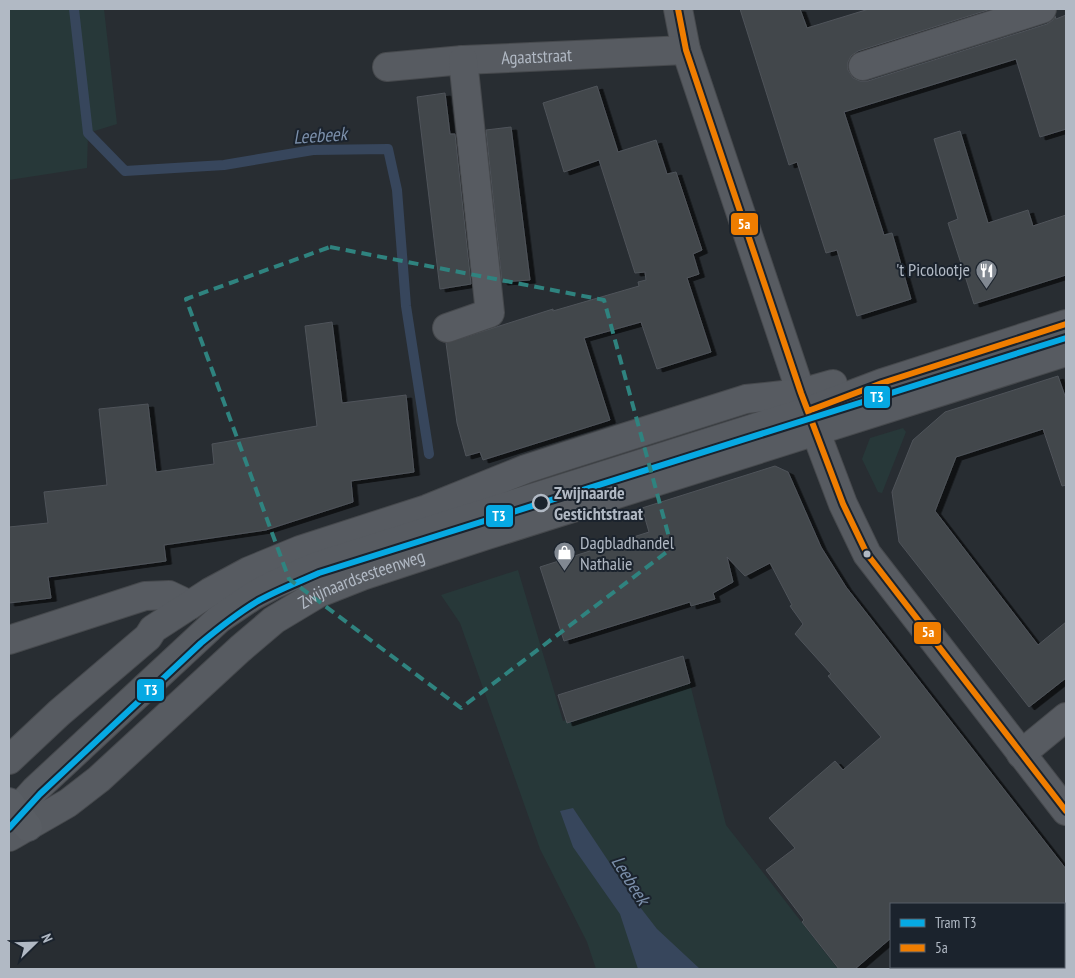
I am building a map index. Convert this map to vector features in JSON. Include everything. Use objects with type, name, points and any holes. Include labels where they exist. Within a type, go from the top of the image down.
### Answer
[{"type":"street","points":[[678,9],[686,50],[808,411],[843,504],[867,554],[1066,811]]},
{"type":"street","points":[[863,66],[1042,9]]},
{"type":"street","name":"Agaatstraat","points":[[387,67],[463,60],[686,50]]},
{"type":"street","points":[[447,328],[490,313],[463,60]]},
{"type":"street","name":"Zwijnaardsesteenweg","points":[[9,760],[59,713],[148,637],[153,629],[249,571],[300,550],[427,508],[526,469],[746,399],[808,411],[877,372],[1066,312]]},
{"type":"street","points":[[15,819],[35,790],[197,638],[236,606],[273,585],[317,566],[808,411],[882,383],[1066,324]]},
{"type":"street","points":[[808,411],[884,392],[1066,334]]},
{"type":"street","name":"Zwijnaardsesteenweg","points":[[15,819],[68,803],[99,779],[274,620],[319,593],[362,576],[493,533],[808,411],[1066,352]]},
{"type":"street","points":[[9,640],[145,596],[169,595],[190,605]]},
{"type":"street","points":[[1021,754],[1066,717]]},
{"type":"highlighted area","points":[[330,247],[604,300],[672,548],[461,708],[289,579],[186,299]]},
{"type":"shaded area","points":[[9,9],[104,9],[117,124],[88,133],[87,168],[9,180]]},
{"type":"shaded area","points":[[903,428],[906,432],[882,493],[878,492],[862,459],[870,438]]},
{"type":"shaded area","points":[[518,570],[563,721],[689,680],[726,825],[838,969],[596,969],[587,942],[540,849],[460,623],[441,595]]},
{"type":"water","points":[[573,808],[633,898],[657,929],[700,969],[638,969],[620,914],[573,847],[560,811]]},
{"type":"building","points":[[740,9],[800,9],[807,28],[869,9],[991,9],[858,51],[851,56],[848,62],[848,70],[853,78],[860,81],[868,81],[1047,24],[1055,16],[1056,19],[1066,15],[1066,129],[1040,137],[1016,59],[844,112],[884,235],[892,233],[911,299],[857,316],[837,250],[826,253],[797,162],[789,165]]},
{"type":"building","points":[[597,86],[618,152],[656,140],[667,174],[676,172],[702,250],[693,254],[699,274],[687,278],[711,352],[657,369],[641,322],[584,338],[610,420],[483,460],[480,452],[466,456],[457,423],[446,343],[553,309],[553,311],[639,286],[638,282],[646,280],[645,272],[635,273],[599,160],[564,172],[543,103]]},
{"type":"building","points":[[445,93],[450,134],[455,134],[471,284],[440,289],[417,97]]},
{"type":"building","points":[[511,127],[530,280],[502,282],[486,130]]},
{"type":"building","points":[[960,131],[988,223],[1028,210],[1033,226],[1066,215],[1066,275],[974,304],[948,223],[958,219],[934,139]]},
{"type":"building","points":[[332,322],[342,403],[406,395],[414,472],[351,481],[353,502],[266,530],[164,545],[166,561],[48,577],[51,598],[9,603],[9,527],[48,523],[44,492],[107,485],[99,409],[148,404],[156,472],[214,464],[212,444],[317,426],[305,326]]},
{"type":"building","points":[[1058,376],[1066,399],[1066,485],[1062,486],[1043,429],[956,457],[935,511],[1038,645],[1066,622],[1066,678],[1029,707],[899,542],[892,492],[913,440],[945,412]]},
{"type":"building","points":[[775,466],[788,472],[821,547],[846,587],[1066,869],[1066,904],[890,903],[890,939],[855,969],[839,969],[802,922],[804,920],[766,870],[795,848],[769,818],[835,761],[843,770],[881,737],[828,676],[831,674],[795,634],[803,624],[790,606],[792,605],[770,563],[745,576],[727,557],[733,582],[713,593],[715,599],[691,606],[690,602],[564,641],[540,567],[649,532],[642,508]]},
{"type":"building","points":[[683,656],[690,683],[567,723],[558,695]]},
{"type":"waterway","name":"Leebeek","points":[[74,9],[88,133],[125,171],[224,165],[313,150],[388,149],[397,190],[406,306],[429,454]]},
{"type":"tram line","name":"T3","points":[[9,828],[40,794],[201,643],[258,601],[281,590],[319,573],[1066,338]]},
{"type":"transit line","name":"5a","points":[[678,9],[686,50],[801,393],[843,504],[867,554],[1066,811]]},
{"type":"transit line","name":"5a","points":[[808,411],[882,383],[1066,324]]},
{"type":"place","name":"'t Picolootje","points":[[986,289]]},
{"type":"place","name":"Zwijnaarde Gestichtstraat","points":[[541,503]]},
{"type":"place","name":"Dagbladhandel Nathalie","points":[[564,572]]}]
